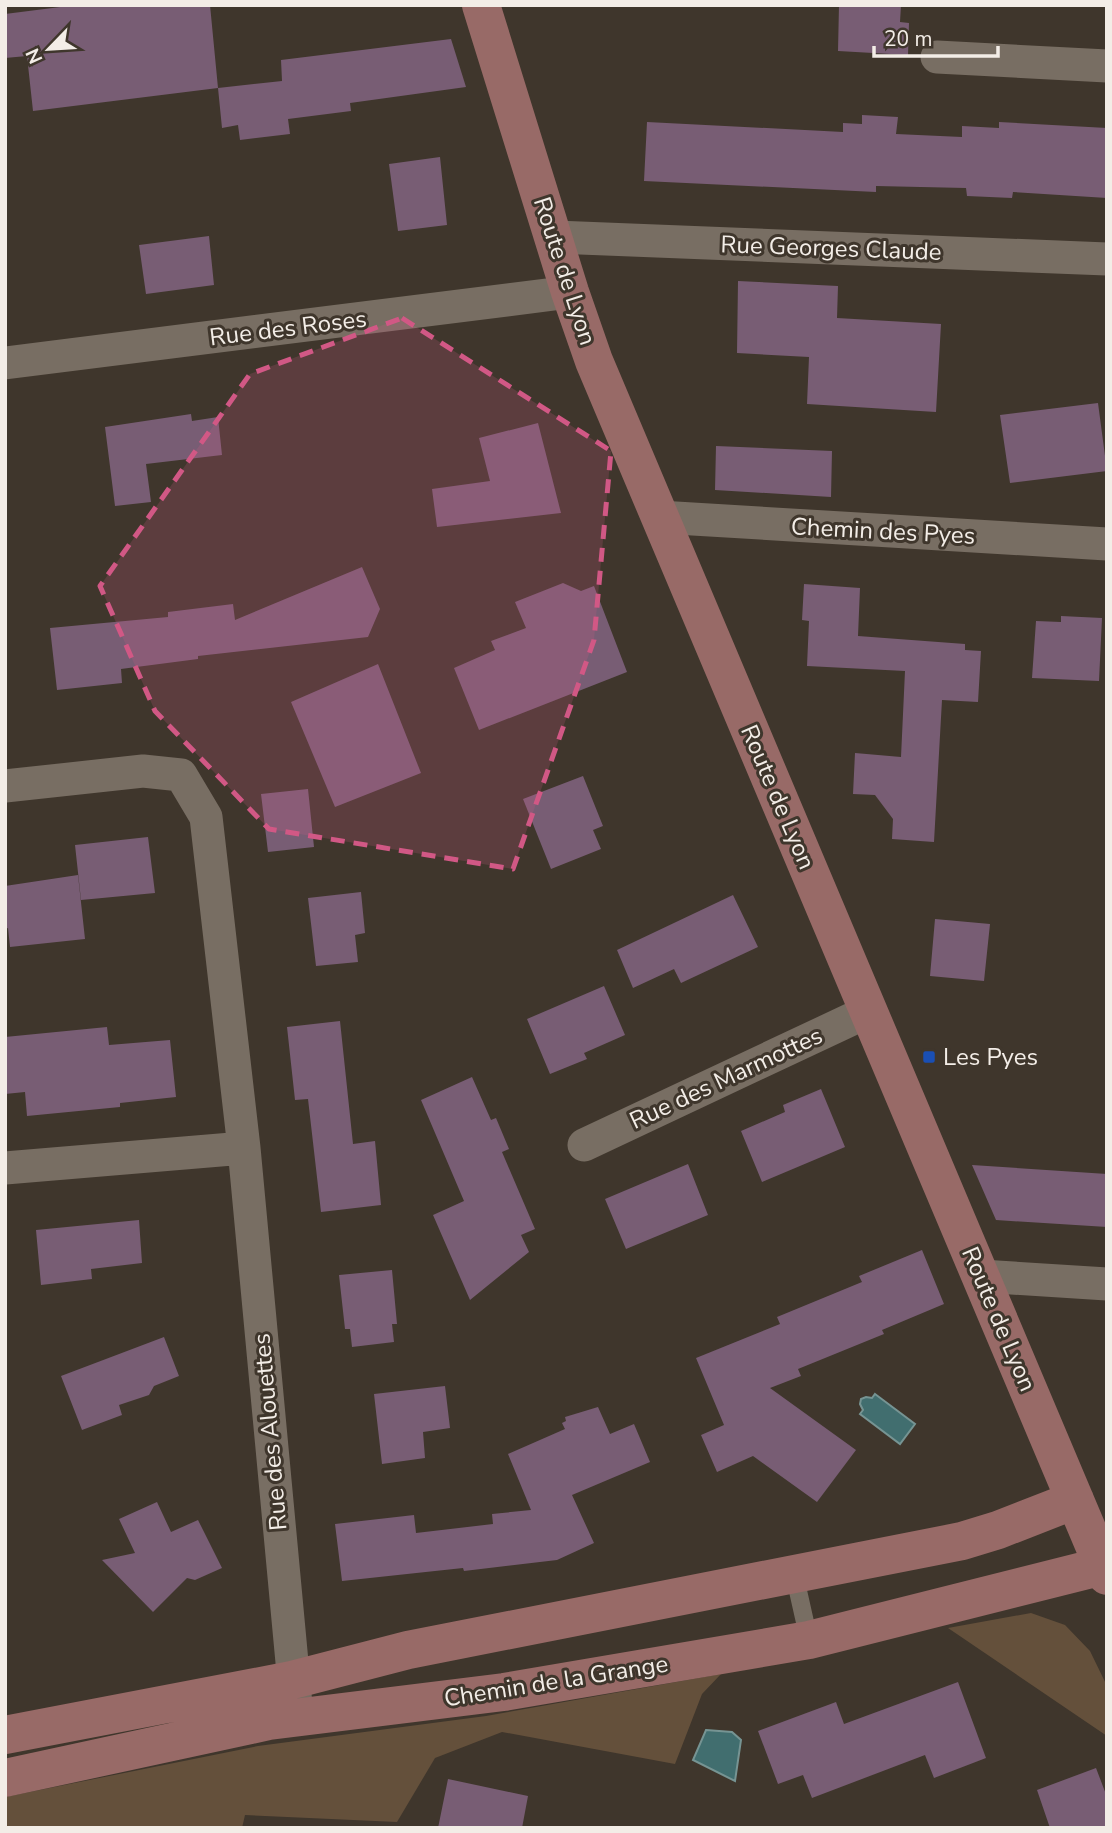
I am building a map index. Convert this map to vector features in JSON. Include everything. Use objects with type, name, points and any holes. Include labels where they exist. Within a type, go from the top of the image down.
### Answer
[{"type":"street","name":"Route de Lyon","points":[[481,5],[594,361],[1105,1571]]},
{"type":"street","points":[[937,58],[1107,66]]},
{"type":"street","name":"Rue Georges Claude","points":[[555,237],[1107,259]]},
{"type":"street","name":"Rue des Roses","points":[[5,363],[570,292]]},
{"type":"street","name":"Chemin des Pyes","points":[[659,517],[1107,544]]},
{"type":"street","name":"Rue des Alouettes","points":[[5,786],[143,771],[181,775],[206,817],[244,1148],[295,1699]]},
{"type":"street","name":"Rue des Marmottes","points":[[584,1145],[869,1011]]},
{"type":"street","points":[[5,1168],[244,1148]]},
{"type":"street","points":[[981,1276],[1107,1284]]},
{"type":"street","name":"Chemin de la Grange","points":[[5,1777],[295,1699],[408,1650],[962,1541],[1075,1500]]},
{"type":"street","name":"Chemin de la Grange","points":[[5,1735],[295,1699],[504,1692],[809,1640],[1105,1571]]},
{"type":"lane","points":[[794,1573],[809,1640]]},
{"type":"highlighted area","points":[[402,318],[611,451],[594,640],[513,869],[269,829],[155,711],[100,586],[250,374]]},
{"type":"shaded area","points":[[1031,1613],[1065,1625],[1090,1651],[1107,1686],[1107,1736],[948,1628]]},
{"type":"shaded area","points":[[721,1674],[702,1694],[675,1764],[502,1732],[435,1758],[397,1822],[245,1815],[242,1828],[5,1828],[5,1797],[258,1746],[486,1716]]},
{"type":"water","points":[[875,1394],[915,1424],[900,1444],[860,1414],[863,1410],[861,1399],[872,1398]]},
{"type":"water","points":[[706,1730],[732,1732],[741,1740],[735,1781],[693,1760]]},
{"type":"building","points":[[76,5],[210,5],[218,88],[33,111],[27,56],[5,58],[5,14]]},
{"type":"building","points":[[839,5],[901,5],[900,22],[909,23],[908,55],[838,51]]},
{"type":"building","points":[[451,39],[466,87],[350,103],[351,111],[288,119],[290,134],[240,140],[238,125],[222,128],[218,88],[282,81],[281,60]]},
{"type":"building","points":[[862,115],[898,117],[896,134],[962,137],[962,126],[999,128],[999,122],[1107,128],[1107,198],[1013,192],[1012,198],[967,196],[966,188],[876,186],[876,192],[644,181],[647,122],[843,132],[843,123],[862,124]]},
{"type":"building","points":[[440,157],[447,225],[398,231],[389,164]]},
{"type":"building","points":[[209,236],[214,285],[146,294],[139,245]]},
{"type":"building","points":[[738,281],[838,286],[837,318],[941,324],[936,412],[807,404],[809,357],[737,353]]},
{"type":"building","points":[[1098,403],[1107,471],[1010,483],[1000,415]]},
{"type":"building","points":[[191,414],[192,421],[218,417],[222,455],[146,464],[151,502],[115,506],[105,427]]},
{"type":"building","points":[[538,423],[561,513],[437,527],[432,489],[490,481],[479,438]]},
{"type":"building","points":[[716,446],[832,451],[831,497],[715,490]]},
{"type":"building","points":[[362,567],[380,609],[368,637],[198,656],[198,659],[121,669],[122,683],[57,690],[50,628],[168,617],[168,612],[233,604],[235,620]]},
{"type":"building","points":[[563,583],[581,591],[594,586],[627,672],[479,730],[454,668],[495,650],[491,641],[526,628],[515,602]]},
{"type":"building","points":[[804,584],[860,588],[858,636],[965,644],[965,650],[981,651],[978,702],[942,700],[934,842],[892,839],[893,819],[875,795],[853,794],[855,753],[901,757],[905,671],[807,666],[809,621],[802,620]]},
{"type":"building","points":[[1061,616],[1102,618],[1099,681],[1032,678],[1036,621],[1061,622]]},
{"type":"building","points":[[378,664],[421,773],[335,807],[291,702]]},
{"type":"building","points":[[583,776],[603,826],[593,830],[601,849],[551,869],[523,799]]},
{"type":"building","points":[[308,789],[314,847],[268,852],[261,794]]},
{"type":"building","points":[[148,837],[155,893],[81,900],[75,845]]},
{"type":"building","points":[[78,875],[85,939],[10,947],[8,928],[5,929],[5,886]]},
{"type":"building","points":[[361,892],[365,933],[355,935],[358,962],[316,966],[308,898]]},
{"type":"building","points":[[733,895],[758,947],[681,983],[674,969],[633,988],[617,950]]},
{"type":"building","points":[[935,919],[990,924],[984,981],[930,976]]},
{"type":"building","points":[[604,986],[625,1035],[584,1053],[587,1059],[550,1074],[527,1019]]},
{"type":"building","points":[[340,1021],[353,1144],[375,1141],[381,1205],[321,1212],[308,1099],[295,1100],[287,1027]]},
{"type":"building","points":[[107,1027],[109,1045],[170,1040],[176,1097],[120,1103],[120,1107],[27,1116],[25,1092],[5,1094],[5,1037]]},
{"type":"building","points":[[472,1077],[491,1120],[496,1118],[509,1149],[502,1152],[535,1229],[521,1235],[529,1252],[470,1300],[433,1215],[464,1201],[421,1100]]},
{"type":"building","points":[[821,1089],[845,1147],[762,1182],[741,1131],[785,1112],[783,1105]]},
{"type":"building","points":[[688,1164],[708,1215],[626,1249],[605,1199]]},
{"type":"building","points":[[972,1165],[1107,1174],[1107,1227],[996,1220]]},
{"type":"building","points":[[139,1220],[142,1263],[91,1269],[92,1279],[41,1285],[36,1230]]},
{"type":"building","points":[[922,1250],[944,1304],[882,1330],[884,1334],[798,1369],[801,1376],[770,1388],[856,1450],[817,1502],[753,1456],[717,1472],[701,1435],[724,1425],[696,1358],[780,1324],[777,1317],[862,1282],[859,1276]]},
{"type":"building","points":[[392,1270],[397,1324],[392,1324],[394,1342],[352,1347],[350,1329],[345,1329],[339,1275]]},
{"type":"building","points":[[164,1337],[179,1376],[154,1386],[149,1395],[119,1405],[122,1415],[82,1430],[61,1376]]},
{"type":"building","points":[[445,1386],[450,1428],[423,1432],[425,1458],[382,1464],[374,1394]]},
{"type":"building","points":[[598,1407],[610,1434],[634,1424],[650,1462],[572,1495],[594,1543],[557,1560],[342,1581],[335,1524],[414,1515],[416,1533],[493,1524],[492,1514],[531,1510],[508,1454],[565,1429],[562,1423],[566,1421],[565,1417]]},
{"type":"building","points":[[157,1502],[171,1532],[198,1520],[222,1568],[195,1580],[187,1578],[153,1612],[102,1560],[135,1553],[119,1519]]},
{"type":"building","points":[[958,1682],[986,1758],[934,1778],[925,1755],[812,1798],[803,1775],[778,1784],[758,1731],[836,1702],[844,1724]]},
{"type":"building","points":[[1096,1768],[1107,1797],[1107,1828],[1050,1828],[1037,1790]]},
{"type":"building","points":[[448,1779],[528,1796],[522,1828],[438,1828]]},
{"type":"place","name":"Les Pyes","points":[[929,1057]]}]
